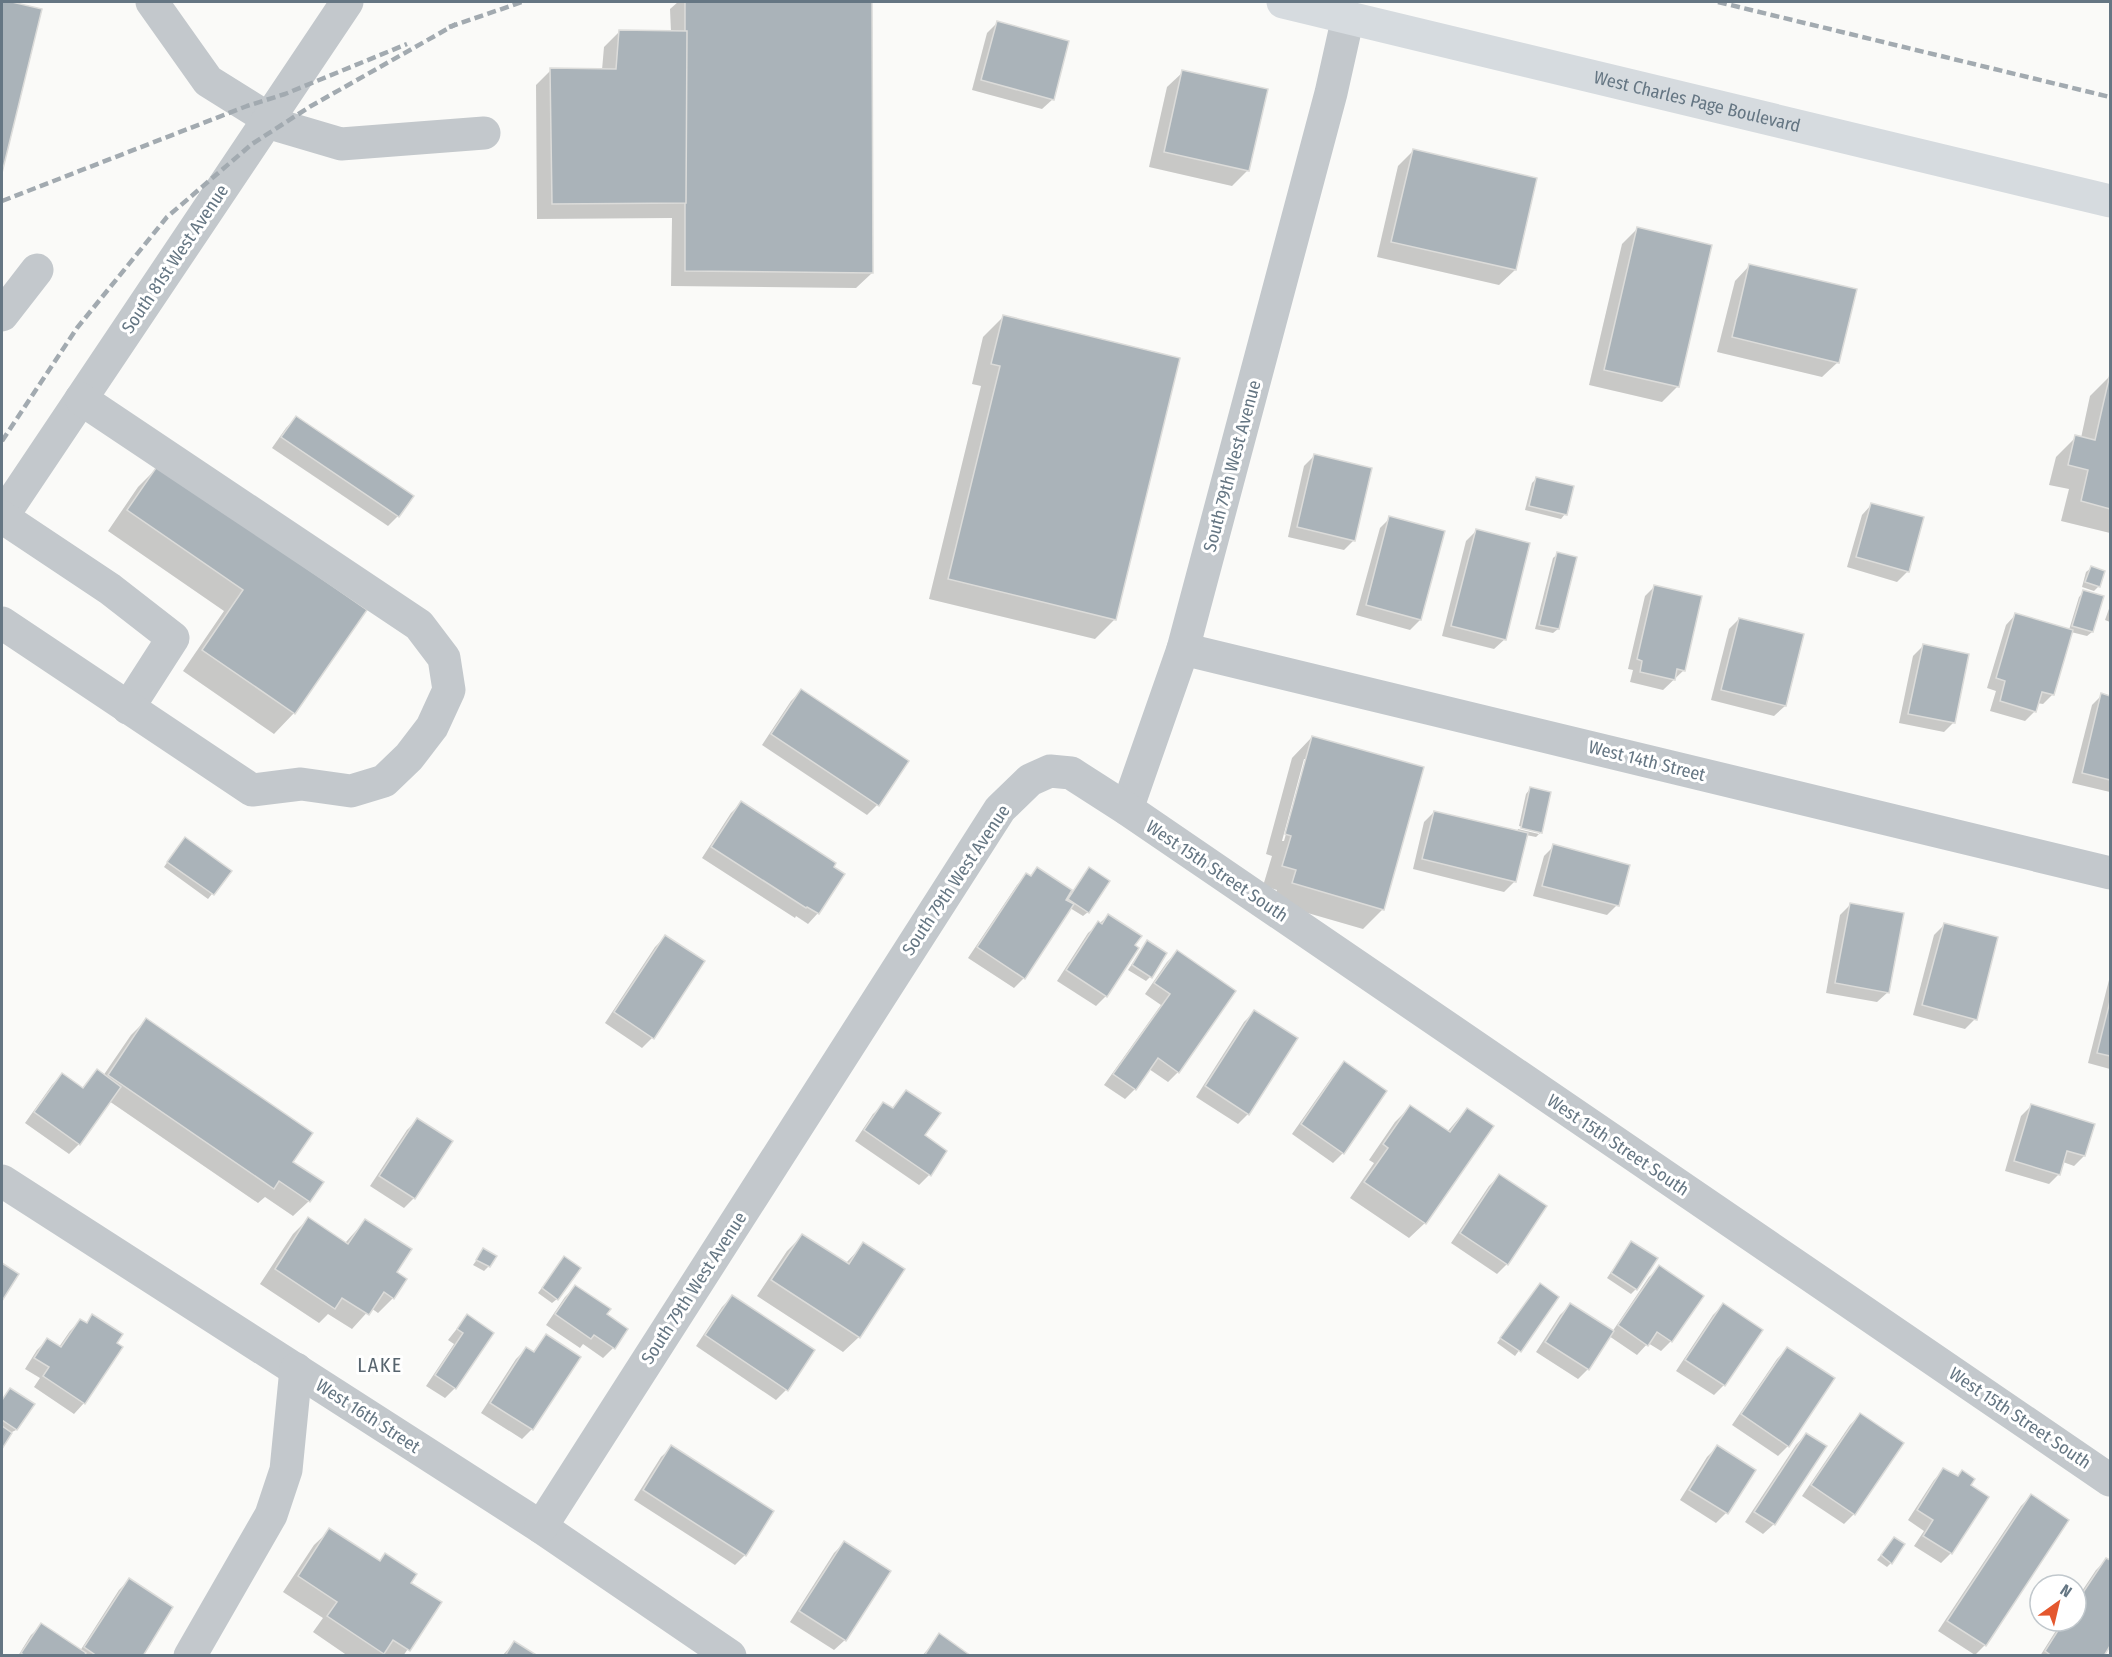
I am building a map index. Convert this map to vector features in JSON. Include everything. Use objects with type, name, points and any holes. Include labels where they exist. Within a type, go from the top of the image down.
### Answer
[{"type":"main road","name":"West Charles Page Boulevard","points":[[1283,2],[2110,201]]},
{"type":"street","points":[[152,2],[208,81],[280,126],[341,144],[484,133]]},
{"type":"street","name":"South 81st West Avenue","points":[[2,517],[347,2]]},
{"type":"street","name":"South 79th West Avenue","points":[[541,1527],[1000,809],[1030,780],[1050,771],[1071,772],[1127,809],[1184,649],[1328,104],[1348,17]]},
{"type":"street","points":[[2,315],[36,270]]},
{"type":"street","points":[[2,623],[252,790],[302,784],[351,790],[384,781],[409,757],[432,727],[449,690],[444,658],[419,625],[81,399]]},
{"type":"street","points":[[2,517],[110,589],[173,638],[129,708]]},
{"type":"street","name":"West 14th Street","points":[[1184,649],[2110,873]]},
{"type":"street","name":"West 15th Street South","points":[[1127,809],[2110,1480]]},
{"type":"street","name":"West 16th Street","points":[[2,1180],[541,1527],[730,1656]]},
{"type":"street","points":[[190,1656],[271,1515],[286,1470],[296,1369]]},
{"type":"building","points":[[2,2],[42,9],[2,173]]},
{"type":"building","points":[[685,2],[872,2],[873,273],[685,271]]},
{"type":"building","points":[[997,21],[1069,41],[1054,100],[981,80]]},
{"type":"building","points":[[619,30],[687,31],[686,203],[552,204],[550,68],[616,69]]},
{"type":"building","points":[[1182,70],[1268,89],[1249,171],[1164,152]]},
{"type":"building","points":[[1413,149],[1537,178],[1516,270],[1391,242]]},
{"type":"building","points":[[1637,227],[1712,245],[1679,387],[1604,370]]},
{"type":"building","points":[[1749,264],[1857,289],[1839,363],[1732,337]]},
{"type":"building","points":[[1003,315],[1180,358],[1116,620],[948,579],[1000,366],[991,364]]},
{"type":"building","points":[[2110,374],[2110,509],[2081,501],[2088,470],[2068,465],[2075,435],[2095,440]]},
{"type":"building","points":[[296,416],[414,496],[399,517],[281,437]]},
{"type":"building","points":[[1314,454],[1372,468],[1355,541],[1297,527]]},
{"type":"building","points":[[158,465],[367,610],[295,714],[202,650],[243,590],[127,510]]},
{"type":"building","points":[[1536,477],[1574,486],[1567,515],[1529,506]]},
{"type":"building","points":[[1871,503],[1924,517],[1909,572],[1856,557]]},
{"type":"building","points":[[1389,516],[1445,531],[1421,620],[1366,605]]},
{"type":"building","points":[[1476,529],[1530,543],[1506,640],[1451,626]]},
{"type":"building","points":[[1557,552],[1577,557],[1559,629],[1539,625]]},
{"type":"building","points":[[2091,566],[2105,571],[2100,587],[2085,582]]},
{"type":"building","points":[[1654,585],[1702,596],[1685,671],[1677,669],[1675,680],[1640,672],[1642,661],[1637,659]]},
{"type":"building","points":[[2083,590],[2104,596],[2093,632],[2072,626]]},
{"type":"building","points":[[2015,613],[2073,630],[2054,695],[2042,692],[2036,712],[2000,701],[2005,681],[1996,678]]},
{"type":"building","points":[[1739,618],[1804,634],[1786,706],[1721,690]]},
{"type":"building","points":[[1923,644],[1969,654],[1955,723],[1908,714]]},
{"type":"building","points":[[801,689],[909,761],[879,806],[771,734]]},
{"type":"building","points":[[2101,693],[2110,696],[2110,780],[2082,773]]},
{"type":"building","points":[[1312,736],[1424,767],[1384,910],[1292,883],[1296,870],[1282,866],[1291,836],[1285,834]]},
{"type":"building","points":[[1530,787],[1551,792],[1542,833],[1521,828]]},
{"type":"building","points":[[741,801],[836,863],[834,867],[845,874],[819,914],[711,847]]},
{"type":"building","points":[[1434,811],[1528,833],[1516,882],[1422,859]]},
{"type":"building","points":[[185,837],[232,871],[214,895],[167,862]]},
{"type":"building","points":[[1553,844],[1630,865],[1619,906],[1542,886]]},
{"type":"building","points":[[1037,867],[1072,890],[1066,900],[1074,904],[1025,979],[977,947],[1026,873],[1031,876]]},
{"type":"building","points":[[1089,867],[1110,881],[1089,913],[1068,899]]},
{"type":"building","points":[[1850,903],[1904,913],[1889,993],[1835,983]]},
{"type":"building","points":[[1108,914],[1142,936],[1135,945],[1139,948],[1107,997],[1066,970],[1098,921],[1102,924]]},
{"type":"building","points":[[1944,923],[1998,937],[1977,1020],[1922,1005]]},
{"type":"building","points":[[665,935],[705,961],[654,1039],[614,1012]]},
{"type":"building","points":[[1147,940],[1167,953],[1152,978],[1132,965]]},
{"type":"building","points":[[1177,950],[1236,991],[1179,1073],[1158,1058],[1136,1090],[1113,1074],[1170,994],[1154,983]]},
{"type":"building","points":[[2110,1001],[2110,1056],[2097,1053]]},
{"type":"building","points":[[1254,1010],[1298,1038],[1249,1115],[1205,1086]]},
{"type":"building","points":[[146,1018],[313,1133],[293,1162],[324,1182],[310,1202],[279,1181],[274,1189],[108,1075]]},
{"type":"building","points":[[1344,1061],[1387,1091],[1344,1154],[1301,1124]]},
{"type":"building","points":[[97,1069],[121,1087],[80,1145],[34,1112],[62,1073],[83,1088]]},
{"type":"building","points":[[906,1090],[941,1113],[925,1135],[947,1151],[931,1176],[864,1130],[883,1102],[893,1108]]},
{"type":"building","points":[[2031,1104],[2095,1124],[2085,1156],[2067,1151],[2060,1175],[2014,1161]]},
{"type":"building","points":[[1410,1105],[1450,1132],[1467,1108],[1494,1126],[1426,1224],[1364,1182],[1388,1148],[1383,1144]]},
{"type":"building","points":[[417,1118],[453,1141],[415,1199],[379,1176]]},
{"type":"building","points":[[1499,1174],[1547,1206],[1508,1265],[1460,1233]]},
{"type":"building","points":[[308,1217],[348,1244],[365,1219],[412,1249],[397,1272],[407,1279],[394,1299],[384,1292],[369,1315],[342,1298],[335,1309],[275,1269]]},
{"type":"building","points":[[802,1234],[849,1264],[863,1242],[905,1269],[860,1338],[771,1280]]},
{"type":"building","points":[[1631,1241],[1658,1258],[1637,1290],[1611,1273]]},
{"type":"building","points":[[483,1248],[497,1256],[490,1267],[476,1260]]},
{"type":"building","points":[[564,1256],[581,1268],[558,1300],[542,1288]]},
{"type":"building","points":[[2,1263],[19,1274],[2,1301]]},
{"type":"building","points":[[1659,1265],[1704,1296],[1672,1342],[1657,1332],[1648,1346],[1618,1325]]},
{"type":"building","points":[[1540,1283],[1559,1297],[1521,1352],[1500,1338]]},
{"type":"building","points":[[575,1285],[611,1309],[607,1314],[628,1329],[615,1349],[594,1335],[591,1339],[555,1314]]},
{"type":"building","points":[[732,1295],[815,1350],[788,1391],[705,1335]]},
{"type":"building","points":[[1570,1303],[1614,1331],[1589,1370],[1545,1342]]},
{"type":"building","points":[[1723,1303],[1763,1330],[1725,1386],[1685,1360]]},
{"type":"building","points":[[92,1314],[123,1334],[117,1343],[123,1347],[85,1404],[43,1376],[49,1367],[34,1358],[47,1338],[61,1347],[80,1319],[87,1323]]},
{"type":"building","points":[[467,1314],[494,1333],[456,1389],[435,1375],[463,1333],[457,1329]]},
{"type":"building","points":[[546,1334],[581,1357],[533,1430],[490,1403],[526,1347],[534,1352]]},
{"type":"building","points":[[1787,1347],[1835,1378],[1789,1447],[1741,1414]]},
{"type":"building","points":[[10,1388],[35,1404],[17,1430],[2,1420],[2,1400]]},
{"type":"building","points":[[1860,1413],[1904,1443],[1855,1515],[1811,1485]]},
{"type":"building","points":[[2,1426],[12,1433],[2,1449]]},
{"type":"building","points":[[1806,1433],[1827,1446],[1775,1525],[1754,1512]]},
{"type":"building","points":[[671,1445],[774,1511],[746,1556],[643,1490]]},
{"type":"building","points":[[1717,1445],[1756,1470],[1728,1514],[1689,1490]]},
{"type":"building","points":[[1943,1468],[1958,1476],[1962,1470],[1975,1479],[1971,1485],[1989,1497],[1952,1554],[1923,1536],[1933,1520],[1917,1510]]},
{"type":"building","points":[[2031,1494],[2069,1520],[2034,1573],[2028,1573],[2028,1582],[1986,1646],[1947,1621]]},
{"type":"building","points":[[329,1528],[380,1561],[385,1553],[417,1574],[411,1583],[442,1602],[410,1651],[393,1640],[384,1654],[327,1616],[337,1602],[298,1576]]},
{"type":"building","points":[[1894,1537],[1905,1544],[1892,1564],[1881,1555]]},
{"type":"building","points":[[844,1541],[891,1571],[846,1641],[799,1611]]},
{"type":"building","points":[[2106,1558],[2110,1560],[2110,1646],[2104,1656],[2052,1656],[2045,1651],[2056,1633],[2088,1633],[2088,1585]]},
{"type":"building","points":[[129,1578],[173,1607],[143,1656],[97,1656],[84,1647]]},
{"type":"building","points":[[41,1623],[86,1653],[84,1656],[25,1656],[21,1653]]},
{"type":"building","points":[[939,1633],[971,1656],[924,1656]]},
{"type":"building","points":[[514,1641],[538,1656],[505,1656]]},
{"type":"railway","points":[[449,27],[522,2]]},
{"type":"railway","points":[[1718,2],[2110,97]]},
{"type":"railway","points":[[2,441],[77,328],[167,217],[252,144],[311,106],[456,24]]},
{"type":"railway","points":[[2,201],[247,106],[285,94],[407,44]]},
{"type":"district","name":"LAKE","points":[[380,1365]]}]
